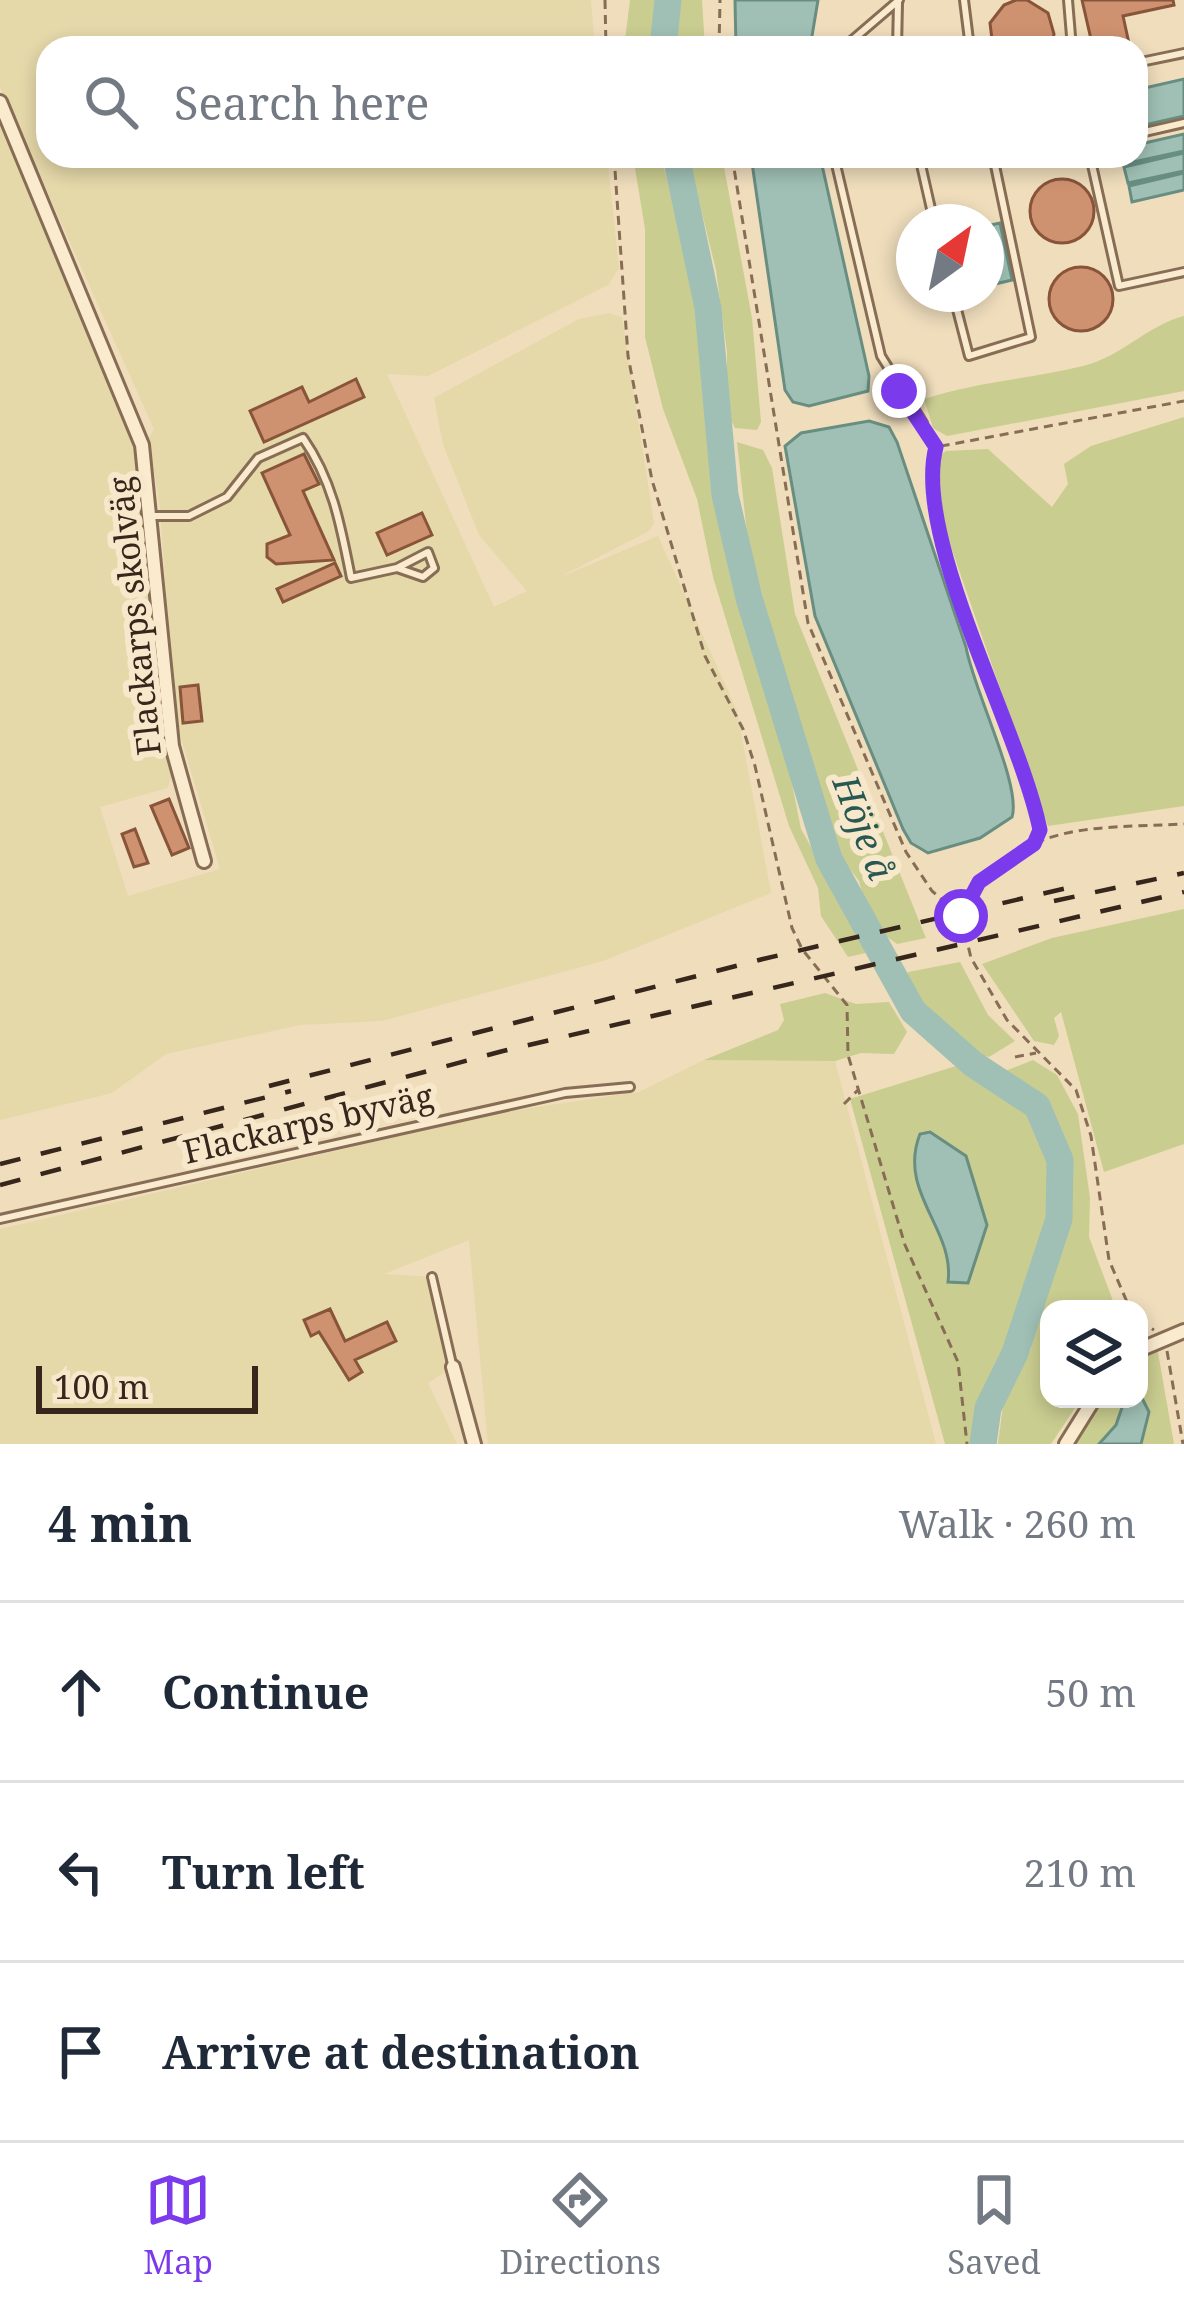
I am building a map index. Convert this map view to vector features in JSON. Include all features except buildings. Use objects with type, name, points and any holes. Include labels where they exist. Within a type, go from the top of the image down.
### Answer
[{"type":"street","name":"Flackarps skolväg","points":[[0,102],[142,445],[153,516],[172,746],[203,861]]},
{"type":"street","points":[[1148,1345],[1184,1331]]},
{"type":"street","points":[[453,1367],[474,1444]]},
{"type":"street","points":[[1066,1444],[1088,1408]]},
{"type":"lane","points":[[857,36],[899,0]]},
{"type":"lane","points":[[898,36],[899,0]]},
{"type":"lane","points":[[964,0],[968,36]]},
{"type":"lane","points":[[1068,0],[1071,36]]},
{"type":"lane","points":[[1148,60],[1184,53]]},
{"type":"lane","points":[[1148,131],[1184,123]]},
{"type":"lane","points":[[837,168],[881,356],[923,423]]},
{"type":"lane","points":[[922,168],[930,204]]},
{"type":"lane","points":[[996,168],[1003,204]]},
{"type":"lane","points":[[1093,168],[1119,286],[1184,272]]},
{"type":"lane","points":[[958,312],[969,356],[1031,337],[1004,208]]},
{"type":"lane","points":[[153,516],[189,516],[227,497],[258,458],[303,438],[320,462],[338,512],[351,578],[397,568],[428,552],[434,568],[423,577],[397,568]]},
{"type":"lane","name":"Flackarps byväg","points":[[0,1220],[566,1093],[630,1087]]},
{"type":"lane","points":[[432,1277],[453,1367]]},
{"type":"path","points":[[604,0],[606,36]]},
{"type":"path","points":[[719,36],[720,0]]},
{"type":"path","points":[[615,168],[628,356],[652,480],[705,656],[743,729],[792,928],[802,949],[847,1005],[848,1055],[905,1245],[958,1363],[967,1444]]},
{"type":"path","points":[[734,168],[808,623],[896,836],[932,891],[961,916],[970,958],[998,1006],[1038,1052],[1067,1076],[1080,1101],[1091,1136],[1109,1260],[1126,1300]]},
{"type":"path","points":[[936,447],[1184,400]]},
{"type":"path","points":[[923,423],[936,447],[932,462],[939,534],[1035,807],[1040,830],[1034,844]]},
{"type":"path","points":[[961,916],[979,882],[1034,844],[1101,824],[1184,824]]},
{"type":"path","points":[[1015,1057],[1038,1052]]},
{"type":"path","points":[[844,1104],[860,1089]]},
{"type":"path","points":[[1165,1336],[1183,1444]]},
{"type":"shaded area","points":[[0,0],[591,0],[594,36],[36,36],[36,167],[0,87]]},
{"type":"shaded area","points":[[0,122],[116,398],[134,449],[145,515],[161,719],[172,776],[167,788],[100,807],[128,896],[220,869],[175,718],[160,509],[149,438],[154,429],[36,168],[608,168],[619,268],[608,285],[428,376],[387,374],[494,607],[527,591],[479,535],[443,444],[434,398],[579,319],[610,313],[622,318],[654,523],[649,531],[556,579],[658,536],[737,711],[771,893],[603,961],[382,1021],[300,1025],[166,1054],[112,1093],[0,1120]]},
{"type":"shaded area","points":[[704,1060],[835,1061],[936,1444],[488,1444],[469,1240],[384,1274],[432,1277],[453,1367],[428,1383],[457,1444],[0,1444],[0,1229],[503,1112],[639,1092]]},
{"type":"green space","points":[[630,0],[657,0],[652,36],[626,36]]},
{"type":"green space","points":[[676,0],[702,0],[704,36],[676,36]]},
{"type":"green space","points":[[635,168],[664,168],[697,294],[717,487],[745,623],[781,729],[801,829],[870,952],[848,957],[821,916],[818,888],[789,826],[713,577],[697,499],[663,409],[645,337],[645,229]]},
{"type":"green space","points":[[691,168],[724,168],[752,318],[761,422],[757,430],[735,428],[727,412],[727,352],[716,270]]},
{"type":"green space","points":[[1184,316],[1184,391],[947,436],[933,428],[924,399],[1083,366]]},
{"type":"green space","points":[[1184,417],[1184,806],[1048,826],[944,527],[938,457],[946,451],[988,449],[1052,507],[1068,484],[1064,464],[1091,446]]},
{"type":"green space","points":[[737,442],[763,450],[772,468],[795,614],[926,938],[897,944],[871,925],[859,881],[837,852],[821,813],[748,542]]},
{"type":"green space","points":[[1184,909],[1184,1144],[1104,1172],[1061,1012],[1054,1018],[1059,1036],[1054,1045],[1034,1041],[982,964],[1052,938]]},
{"type":"green space","points":[[960,962],[988,1015],[1015,1041],[989,1057],[973,1054],[905,987],[908,972]]},
{"type":"green space","points":[[825,993],[856,1004],[889,1002],[907,1032],[894,1054],[861,1053],[835,1061],[704,1060],[778,1030],[784,1020],[780,1004]]},
{"type":"green space","points":[[1033,1060],[1057,1075],[1078,1114],[1090,1198],[1089,1237],[1113,1300],[1040,1300],[1040,1408],[1075,1408],[1051,1444],[998,1444],[1004,1398],[1031,1349],[1036,1304],[1070,1189],[1058,1124],[1028,1088],[1005,1071]]},
{"type":"green space","points":[[956,1066],[1022,1105],[1039,1124],[1048,1146],[1048,1206],[1042,1240],[1023,1306],[982,1399],[974,1444],[945,1444],[850,1099]],"holes":[[[930,1132],[966,1156],[987,1225],[981,1242],[949,1282],[943,1244],[916,1174],[920,1134]]]},
{"type":"green space","points":[[1157,1347],[1174,1444],[1141,1444],[1149,1412],[1148,1352]]},
{"type":"green space","points":[[1093,1408],[1122,1408],[1116,1426],[1099,1444],[1071,1444]]},
{"type":"water","points":[[735,0],[818,0],[812,36],[736,36]]},
{"type":"water","points":[[1184,79],[1184,116],[1148,124],[1148,87]]},
{"type":"water","points":[[1184,134],[1184,151],[1148,159],[1148,142]]},
{"type":"water","points":[[1184,153],[1184,171],[1128,183],[1124,168],[1148,168],[1148,161]]},
{"type":"water","points":[[753,168],[823,168],[869,376],[868,391],[809,406],[793,402],[785,390]]},
{"type":"water","points":[[1184,173],[1184,190],[1132,202],[1129,186]]},
{"type":"water","points":[[1004,242],[1012,280],[1004,282]]},
{"type":"water","points":[[869,421],[889,427],[897,442],[1004,761],[1013,803],[1012,817],[980,838],[928,853],[911,843],[903,829],[815,616],[785,446],[801,433]]},
{"type":"water","points":[[930,1132],[966,1156],[987,1225],[968,1283],[948,1282],[943,1245],[916,1174],[920,1134]]},
{"type":"water","points":[[1122,1408],[1147,1408],[1149,1412],[1141,1444],[1099,1444],[1116,1425]]},
{"type":"waterway","name":"Höje å","points":[[664,36],[668,0]]},
{"type":"waterway","name":"Höje å","points":[[679,168],[708,308],[725,495],[749,598],[829,859],[913,1011],[973,1064],[1037,1106],[1060,1160],[1059,1219],[1015,1353],[988,1408],[983,1444]]},
{"type":"railway","points":[[1054,901],[1184,873]]},
{"type":"railway","points":[[269,1086],[763,959],[1067,888]]},
{"type":"railway","points":[[0,1185],[503,1051],[1184,892]]},
{"type":"railway","points":[[0,1164],[291,1091]]},
{"type":"route","points":[[899,391],[936,447],[932,462],[939,534],[1040,830],[1034,844],[979,882],[961,916]]}]
